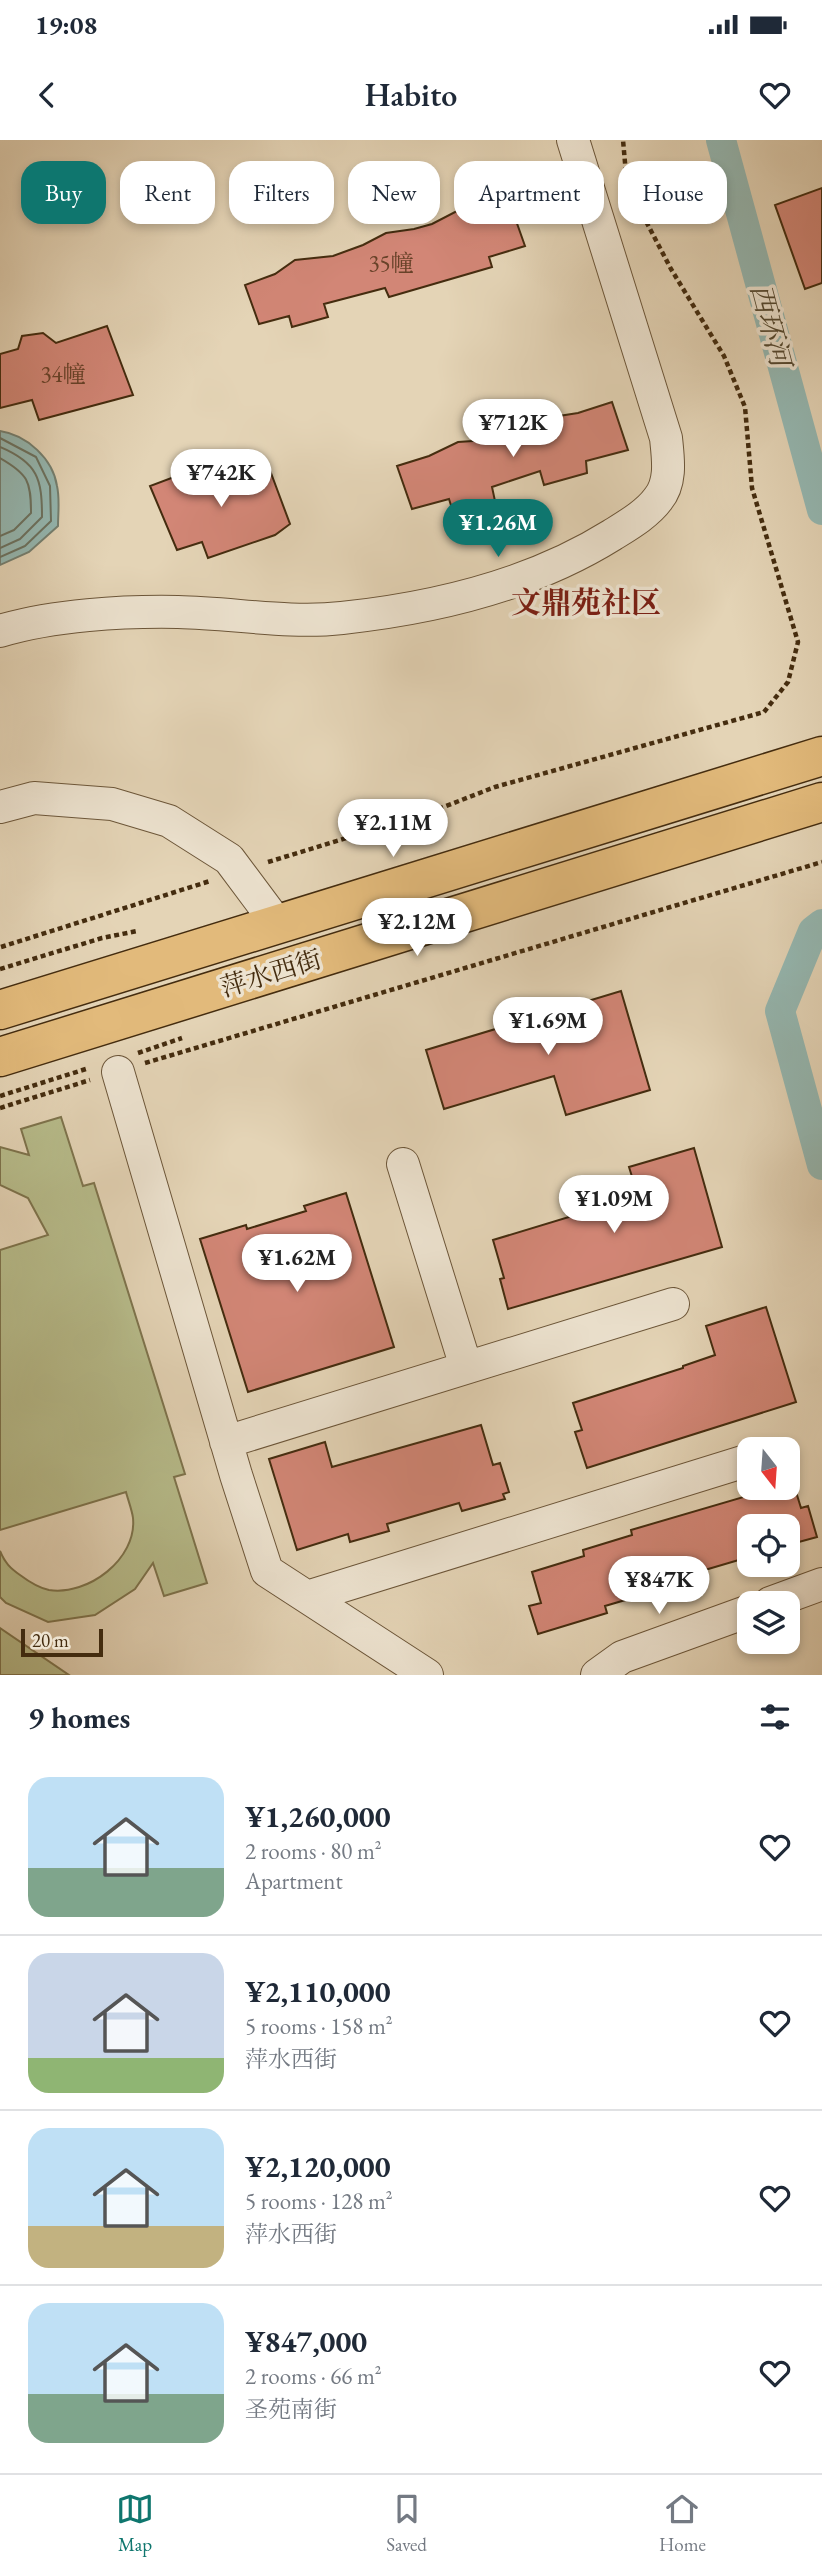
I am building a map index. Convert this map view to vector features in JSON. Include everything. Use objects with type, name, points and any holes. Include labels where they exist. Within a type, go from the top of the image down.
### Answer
[{"type":"main road","name":"萍水西街","points":[[0,1010],[279,926],[812,759]]},
{"type":"main road","name":"萍水西街","points":[[0,1056],[819,803]]},
{"type":"street","points":[[0,631],[102,614],[179,612],[263,618],[340,618],[409,608],[478,594],[582,554],[630,524],[660,499],[670,469],[666,438],[573,140]]},
{"type":"street","points":[[0,807],[34,798],[112,804],[169,821],[229,859],[279,926]]},
{"type":"street","points":[[118,1072],[226,1442],[267,1571],[427,1675]]},
{"type":"street","points":[[403,1164],[466,1367]]},
{"type":"street","points":[[226,1442],[673,1304]]},
{"type":"street","points":[[307,1597],[737,1464]]},
{"type":"street","points":[[800,1592],[822,1584]]},
{"type":"street","points":[[597,1675],[622,1657],[737,1615]]},
{"type":"path","points":[[1,947],[428,813],[495,787],[764,712],[788,682],[798,642],[752,488],[745,407],[724,356],[671,269],[627,185],[623,140]]},
{"type":"path","points":[[0,1108],[822,862]]},
{"type":"green space","points":[[61,1117],[83,1186],[94,1183],[185,1474],[174,1477],[207,1583],[164,1596],[153,1563],[135,1589],[95,1615],[48,1622],[6,1603],[0,1597],[0,1551],[11,1567],[38,1586],[49,1590],[79,1587],[107,1572],[118,1560],[132,1533],[133,1518],[126,1492],[0,1530],[0,1250],[48,1235],[28,1198],[0,1185],[0,1147],[29,1155],[21,1129]]},
{"type":"green space","points":[[0,1628],[69,1675],[0,1675]]},
{"type":"water","points":[[0,431],[20,437],[44,458],[55,476],[59,501],[58,526],[29,552],[0,565]]},
{"type":"building","points":[[822,188],[822,283],[805,289],[775,205]]},
{"type":"building","points":[[454,213],[454,224],[517,224],[525,246],[489,257],[492,267],[389,297],[385,288],[324,304],[328,317],[292,327],[289,316],[259,324],[245,285],[275,274],[295,260],[333,256],[386,233],[440,224],[440,220]]},
{"type":"building","points":[[107,326],[133,395],[39,420],[32,400],[0,408],[0,354],[18,349],[22,336],[43,333],[56,343]]},
{"type":"building","points":[[612,402],[628,450],[586,461],[587,473],[544,485],[540,471],[492,487],[495,501],[454,515],[449,499],[412,509],[397,466],[429,456],[458,442],[488,440],[521,430],[546,418],[578,413]]},
{"type":"building","points":[[268,465],[290,524],[275,535],[208,558],[202,542],[177,550],[150,486],[198,468],[214,467],[230,477]]},
{"type":"building","points":[[621,991],[650,1090],[566,1115],[554,1076],[444,1109],[426,1050]]},
{"type":"building","points":[[694,1148],[722,1247],[508,1309],[500,1279],[504,1278],[493,1240],[638,1196],[629,1167]]},
{"type":"building","points":[[346,1193],[394,1347],[248,1392],[200,1239],[246,1225],[247,1229],[306,1211],[304,1206]]},
{"type":"building","points":[[766,1307],[796,1402],[587,1468],[575,1432],[582,1430],[573,1403],[715,1355],[706,1326]]},
{"type":"building","points":[[481,1425],[493,1465],[500,1463],[509,1492],[503,1494],[505,1499],[462,1511],[459,1503],[387,1524],[389,1531],[350,1542],[348,1534],[297,1550],[269,1459],[325,1442],[332,1467]]},
{"type":"building","points":[[737,1499],[799,1500],[801,1508],[808,1506],[817,1537],[800,1542],[800,1514],[737,1514],[737,1561],[654,1585],[656,1591],[605,1606],[607,1613],[538,1634],[529,1606],[541,1603],[532,1572],[584,1556],[583,1550],[632,1535],[631,1530]]},
{"type":"waterway","name":"西环河","points":[[721,140],[822,510]]},
{"type":"waterway","name":"西环河","points":[[822,924],[813,931],[780,1011],[822,1165]]},
{"type":"district","name":"文鼎苑社区","points":[[586,602]]}]
